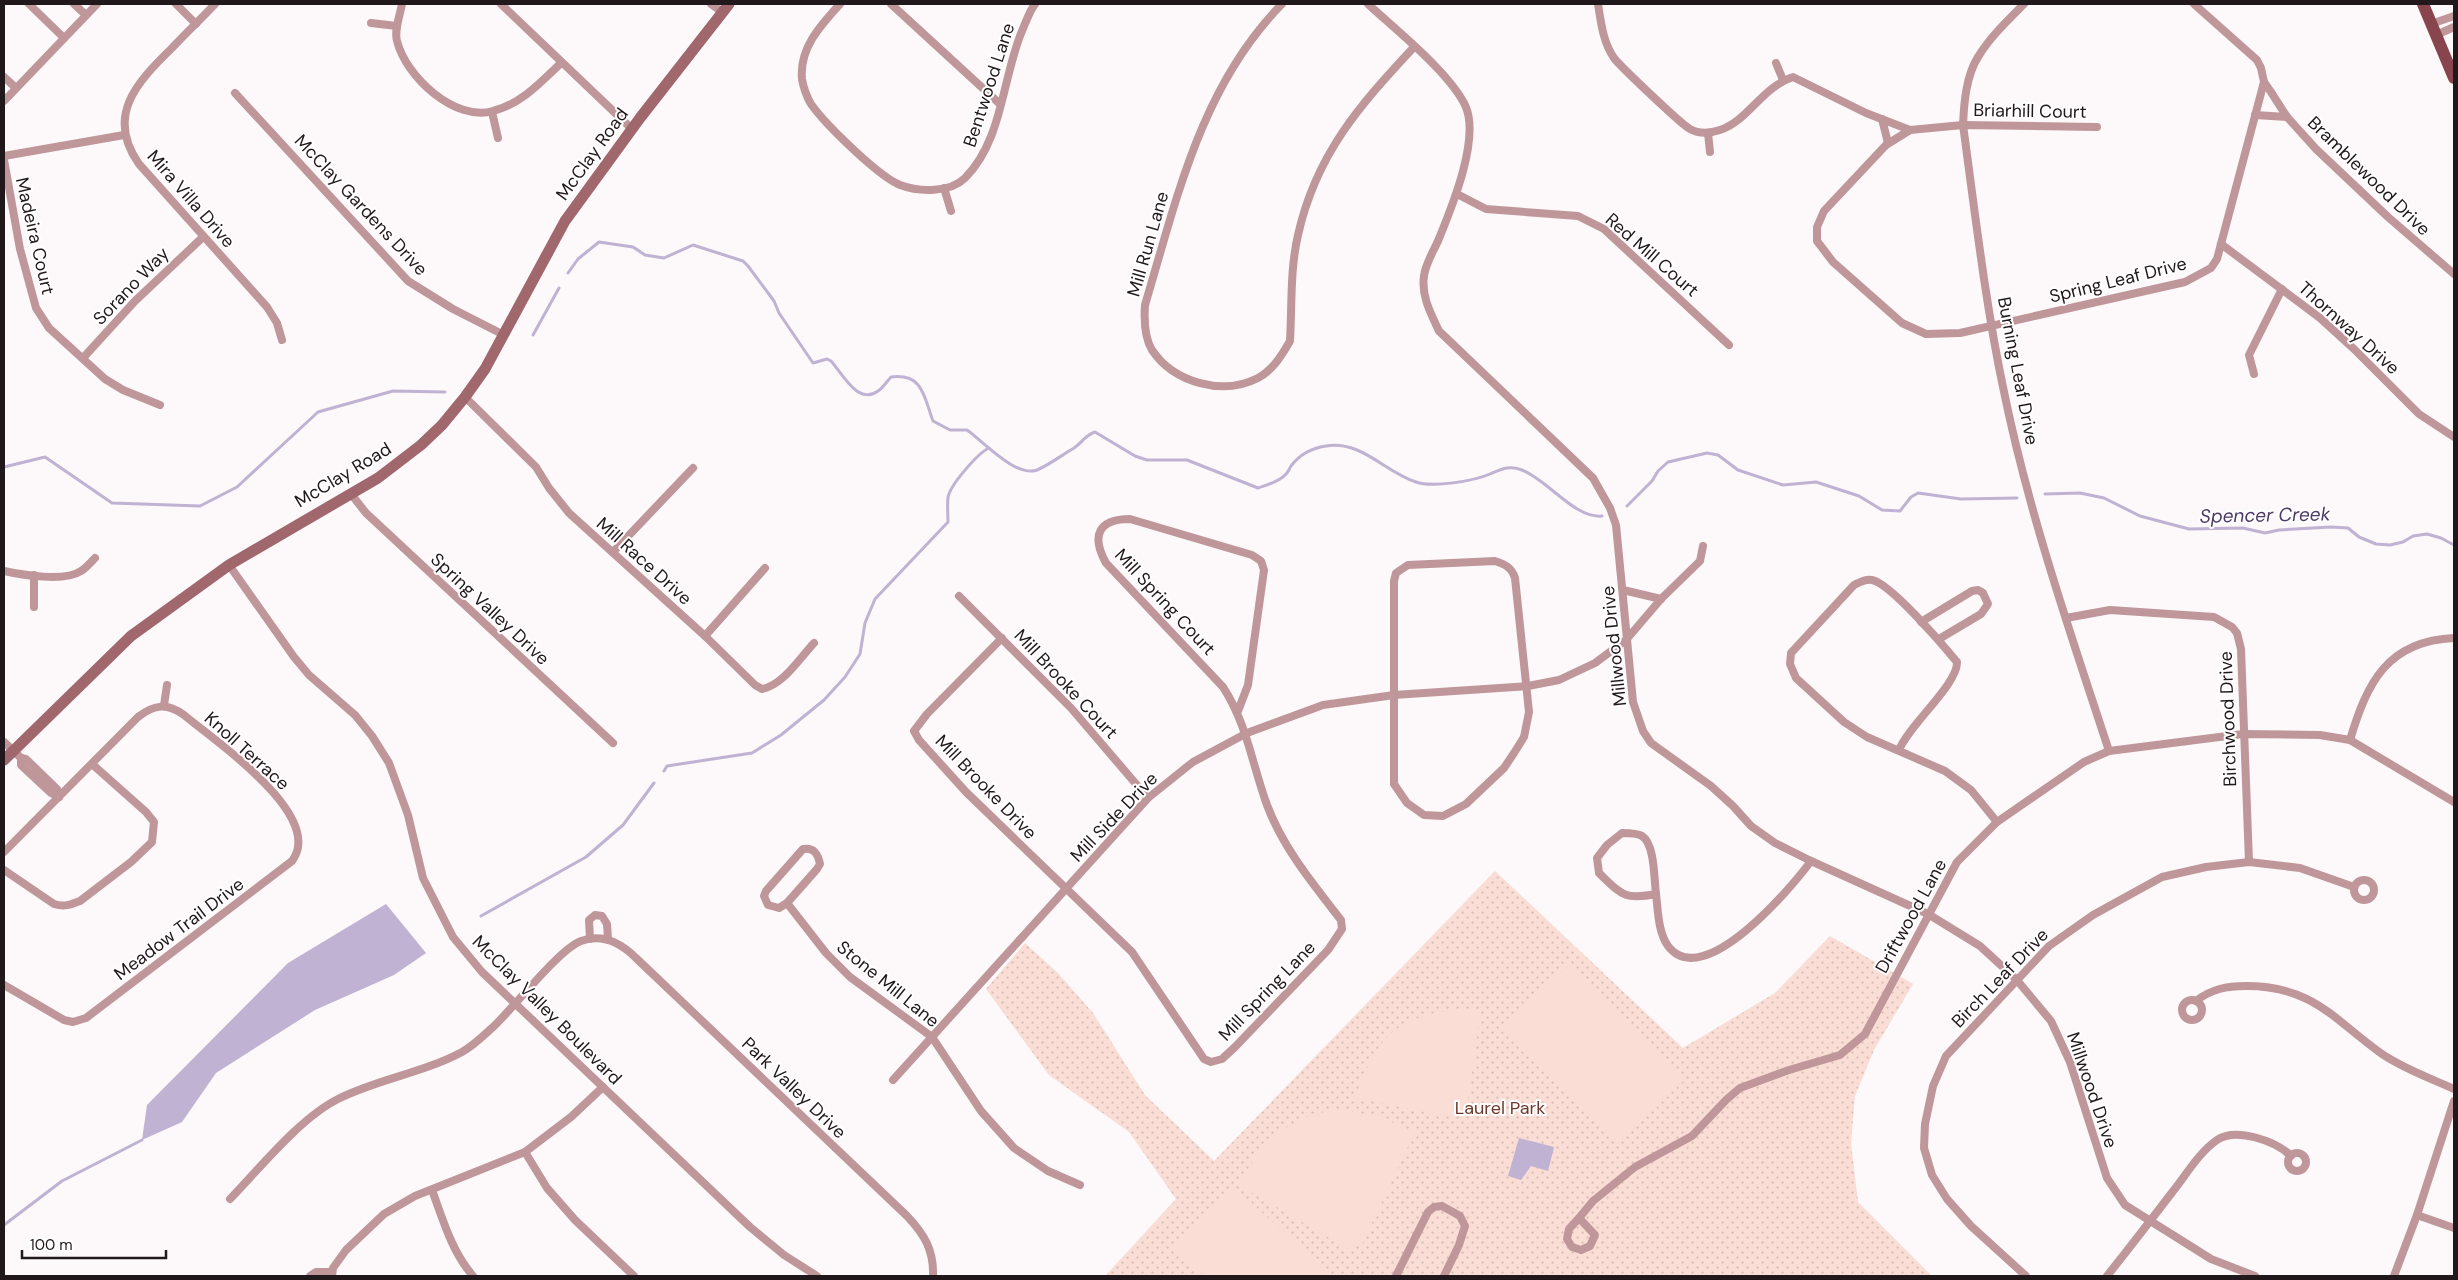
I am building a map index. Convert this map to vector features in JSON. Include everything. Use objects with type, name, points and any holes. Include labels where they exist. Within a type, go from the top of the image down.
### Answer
[{"type":"main road","points":[[2423,4],[2454,78]]},
{"type":"main road","name":"McClay Road","points":[[4,760],[17,755],[131,636],[229,565],[378,478],[421,445],[465,397],[504,335],[565,221],[632,129],[726,8]]},
{"type":"street","points":[[29,4],[64,38]]},
{"type":"street","points":[[74,4],[86,15]]},
{"type":"street","points":[[4,101],[97,4]]},
{"type":"street","points":[[176,4],[196,24]]},
{"type":"street","points":[[4,156],[124,135],[126,112],[143,76],[215,4]]},
{"type":"street","points":[[402,4],[396,39],[403,58],[416,77],[430,90],[469,113],[492,112],[516,103],[560,63]]},
{"type":"street","points":[[501,4],[560,63],[632,129]]},
{"type":"street","points":[[711,4],[726,8]]},
{"type":"street","name":"Bentwood Lane","points":[[840,4],[822,22],[805,50],[802,79],[809,102],[826,122],[882,174],[898,184],[914,190],[929,190],[957,185],[965,179],[980,160],[989,141],[1013,50],[1035,4]]},
{"type":"street","points":[[892,4],[1000,104]]},
{"type":"street","name":"Mill Run Lane","points":[[1282,4],[1233,64],[1210,107],[1190,155],[1145,305],[1144,328],[1152,349],[1174,372],[1194,381],[1215,386],[1234,386],[1258,378],[1272,368],[1283,354],[1290,341],[1298,236],[1320,168],[1341,132],[1414,47]]},
{"type":"street","name":"Millwood Drive","points":[[1368,4],[1455,88],[1466,107],[1470,124],[1468,143],[1457,194],[1424,275],[1424,291],[1428,307],[1438,331],[1593,478],[1610,508],[1616,525],[1633,702],[1643,731],[1651,742],[1711,786],[1734,806],[1751,826],[1775,843],[1811,862],[1928,914],[1980,946],[2016,979],[2051,1021],[2070,1062],[2100,1160],[2110,1184],[2125,1205],[2210,1259],[2255,1276]]},
{"type":"street","points":[[1598,4],[1602,34],[1615,59],[1690,129],[1708,133],[1722,129],[1742,116],[1769,89],[1783,80],[1794,77],[1882,120],[1910,130]]},
{"type":"street","name":"Burning Leaf Drive","points":[[2024,4],[2000,29],[1977,58],[1965,94],[1963,125],[1992,326],[2003,388],[2020,461],[2066,618],[2110,751]]},
{"type":"street","name":"Bramblewood Drive","points":[[2194,4],[2257,60],[2262,68],[2264,82],[2287,117],[2316,150],[2388,217],[2454,274]]},
{"type":"street","points":[[2433,30],[2454,16]]},
{"type":"street","points":[[372,23],[397,26]]},
{"type":"street","points":[[2433,30],[2454,27]]},
{"type":"street","points":[[1776,63],[1783,80]]},
{"type":"street","points":[[4,77],[16,88]]},
{"type":"street","name":"Spring Leaf Drive","points":[[1888,143],[1824,211],[1817,226],[1817,241],[1833,262],[1902,323],[1926,334],[1960,333],[2186,282],[2211,268],[2217,259],[2264,82]]},
{"type":"street","name":"McClay Gardens Drive","points":[[235,93],[408,281],[453,309],[504,335]]},
{"type":"street","points":[[492,112],[498,138]]},
{"type":"street","points":[[2255,115],[2287,117]]},
{"type":"street","points":[[1882,120],[1888,143],[1910,130]]},
{"type":"street","name":"Briarhill Court","points":[[1910,130],[1963,125],[2097,127]]},
{"type":"street","points":[[1708,133],[1710,152]]},
{"type":"street","name":"Mira Villa Drive","points":[[124,135],[129,149],[139,164],[267,307],[277,323],[282,340]]},
{"type":"street","name":"Madeira Court","points":[[4,160],[20,249],[36,308],[49,328],[114,385],[160,405]]},
{"type":"street","points":[[944,188],[951,211]]},
{"type":"street","name":"Red Mill Court","points":[[1457,194],[1486,209],[1578,216],[1604,229],[1729,345]]},
{"type":"street","name":"Sorano Way","points":[[84,358],[134,301],[203,237]]},
{"type":"street","name":"Thornway Drive","points":[[2221,244],[2282,289],[2354,349],[2419,414],[2454,438]]},
{"type":"street","points":[[2254,374],[2249,355],[2282,289]]},
{"type":"street","name":"Mill Race Drive","points":[[465,397],[536,467],[560,504],[762,689],[769,688],[779,681],[814,643]]},
{"type":"street","points":[[613,552],[693,468]]},
{"type":"street","name":"Spring Valley Drive","points":[[351,494],[366,513],[613,743]]},
{"type":"street","name":"Mill Spring Court","points":[[1238,711],[1248,685],[1264,570],[1261,560],[1252,555],[1130,518],[1113,520],[1106,524],[1100,530],[1098,541],[1106,563],[1223,687],[1238,711],[1247,733]]},
{"type":"street","name":"Mill Side Drive","points":[[893,1080],[1148,798],[1194,762],[1247,733],[1323,705],[1394,695],[1528,686],[1559,680],[1595,663],[1626,640],[1661,599],[1700,561],[1703,546]]},
{"type":"street","points":[[4,571],[68,577],[80,572],[95,558]]},
{"type":"street","points":[[1495,561],[1506,565],[1513,571],[1528,686],[1527,720],[1524,737],[1504,768],[1466,804],[1444,816],[1424,815],[1406,804],[1394,784],[1394,581],[1396,573],[1408,565],[1495,561]]},
{"type":"street","name":"McClay Valley Boulevard","points":[[229,565],[294,657],[310,675],[345,705],[372,736],[389,763],[400,790],[423,878],[453,937],[482,972],[517,1003],[603,1088],[750,1227],[784,1255],[817,1276]]},
{"type":"street","points":[[705,636],[765,568]]},
{"type":"street","points":[[34,575],[34,607]]},
{"type":"street","points":[[1900,750],[1928,709],[1956,675],[1957,662],[1939,640],[1881,585],[1873,580],[1863,580],[1854,586],[1791,653],[1790,664],[1796,678],[1844,722],[1867,737],[1945,770],[1971,790],[1997,822]]},
{"type":"street","points":[[1623,590],[1661,599]]},
{"type":"street","points":[[1921,622],[1972,591],[1978,590],[1983,593],[1988,604],[1981,614],[1939,640]]},
{"type":"street","name":"Mill Brooke Court","points":[[959,596],[1071,708],[1148,798]]},
{"type":"street","name":"Birchwood Drive","points":[[2066,618],[2110,610],[2214,617],[2226,622],[2237,633],[2240,642],[2249,862]]},
{"type":"street","name":"Mill Brooke Drive","points":[[1002,638],[927,714],[914,731],[966,792],[1066,889]]},
{"type":"street","points":[[2350,740],[2364,698],[2381,670],[2410,648],[2422,643],[2454,638]]},
{"type":"street","points":[[4,852],[138,717],[148,709],[168,706],[167,685]]},
{"type":"street","name":"Knoll Terrace","points":[[168,706],[274,791],[283,803],[299,833],[298,853]]},
{"type":"street","name":"Mill Spring Lane","points":[[1066,889],[1132,952],[1204,1059],[1211,1062],[1222,1059],[1328,950],[1342,929],[1341,920],[1306,876],[1277,828],[1267,804],[1247,733]]},
{"type":"street","name":"Driftwood Lane","points":[[1579,1218],[1593,1201],[1635,1167],[1692,1136],[1740,1088],[1844,1052],[1865,1034],[1957,862],[1997,822],[2084,762],[2110,751],[2243,734],[2320,736],[2350,740],[2454,802]]},
{"type":"street","points":[[4,742],[45,777],[57,789],[59,796]]},
{"type":"street","points":[[4,870],[54,904],[71,905],[80,902],[124,868],[152,842],[154,822],[146,812],[92,764]]},
{"type":"street","points":[[1656,894],[1638,897],[1626,896],[1599,873],[1597,858],[1607,845],[1622,833],[1641,835],[1647,840],[1651,850],[1661,927],[1668,946],[1685,957],[1700,957],[1750,929],[1793,886],[1811,862]]},
{"type":"street","points":[[803,849],[812,849],[819,857],[820,864],[788,903],[779,908],[768,905],[764,896],[766,890],[803,849]]},
{"type":"street","name":"Meadow Trail Drive","points":[[4,985],[54,1015],[73,1022],[91,1015],[280,871],[298,853]]},
{"type":"street","name":"Birch Leaf Drive","points":[[2026,1276],[1971,1226],[1947,1198],[1932,1175],[1924,1148],[1925,1124],[1933,1086],[1946,1056],[2016,979],[2049,946],[2093,914],[2162,877],[2206,867],[2249,862],[2300,868],[2354,887]]},
{"type":"street","name":"Stone Mill Lane","points":[[788,903],[826,953],[850,977],[932,1037],[981,1111],[1014,1148],[1048,1171],[1080,1185]]},
{"type":"street","points":[[230,1199],[285,1142],[328,1105],[367,1086],[417,1070],[464,1051],[492,1028],[566,951],[581,941],[608,939],[607,924],[602,916],[595,915],[589,920],[590,939]]},
{"type":"street","name":"Park Valley Drive","points":[[608,939],[636,958],[906,1216],[926,1239],[934,1260],[933,1276]]},
{"type":"street","points":[[2196,1001],[2205,994],[2230,986],[2275,988],[2289,991],[2327,1009],[2383,1054],[2419,1074],[2454,1088]]},
{"type":"street","points":[[310,1276],[316,1272],[332,1274],[346,1250],[384,1214],[408,1199],[524,1152],[571,1117],[603,1088]]},
{"type":"street","points":[[2394,1276],[2417,1215],[2454,1101]]},
{"type":"street","points":[[2107,1276],[2197,1160],[2218,1139],[2232,1136],[2253,1137],[2281,1146],[2291,1156]]},
{"type":"street","points":[[524,1152],[547,1188],[575,1220],[634,1276]]},
{"type":"street","points":[[432,1190],[460,1260],[473,1276]]},
{"type":"street","points":[[1396,1276],[1424,1216],[1434,1207],[1442,1206],[1460,1216],[1465,1226],[1459,1245],[1444,1276]]},
{"type":"street","points":[[2417,1215],[2454,1228]]},
{"type":"green space","name":"Laurel Park","points":[[1495,871],[1683,1048],[1775,993],[1830,936],[1913,984],[1874,1050],[1855,1096],[1851,1143],[1858,1202],[1932,1276],[1105,1276],[1176,1199],[1129,1132],[1049,1075],[986,989],[1025,943],[1057,972],[1093,1013],[1145,1095],[1214,1161]]},
{"type":"green space","points":[[1569,965],[1683,1081],[1618,1145],[1501,1030]]},
{"type":"green space","points":[[1464,1009],[1481,1011],[1466,1111],[1455,1118],[1355,1098],[1372,1058],[1392,1032],[1405,1023],[1421,1017]]},
{"type":"green space","points":[[1340,1110],[1378,1116],[1415,1132],[1362,1244],[1348,1249],[1239,1185],[1256,1156],[1279,1133],[1307,1117],[1323,1112]]},
{"type":"green space","points":[[1232,1185],[1332,1276],[1205,1276],[1174,1248]]},
{"type":"shaded area","points":[[386,904],[426,953],[394,975],[315,1010],[216,1073],[182,1122],[142,1140],[147,1105],[288,963]]},
{"type":"shaded area","points":[[1519,1138],[1554,1147],[1548,1171],[1531,1166],[1521,1180],[1508,1176]]},
{"type":"waterway","name":"Spencer Creek","points":[[568,273],[578,259],[599,242],[633,247],[645,255],[664,258],[693,245],[743,261],[774,301],[779,313],[813,363],[827,359],[831,361],[845,380],[857,391],[864,394],[871,395],[878,391],[891,377],[910,379],[921,389],[933,421],[950,430],[967,430],[1000,457],[1019,469],[1037,470],[1074,448],[1095,432],[1135,456],[1147,460],[1187,460],[1258,488],[1279,480],[1298,458],[1307,452],[1321,447],[1339,445],[1362,452],[1405,477],[1423,484],[1464,481],[1483,477],[1506,468],[1522,470],[1532,475],[1582,511],[1602,516]]},
{"type":"waterway","name":"Spencer Creek","points":[[533,335],[559,288]]},
{"type":"waterway","name":"Spencer Creek","points":[[4,467],[45,457],[112,503],[200,506],[237,487],[318,412],[393,391],[445,392]]},
{"type":"waterway","points":[[664,771],[667,766],[752,753],[781,735],[824,700],[845,677],[860,654],[865,623],[875,599],[948,522],[948,498],[953,486],[971,463],[989,448]]},
{"type":"waterway","name":"Spencer Creek","points":[[1627,506],[1668,462],[1707,453],[1718,455],[1738,470],[1783,485],[1816,482],[1859,496],[1882,510],[1900,511],[1911,497],[1918,493],[1961,499],[2017,498]]},
{"type":"waterway","name":"Spencer Creek","points":[[2045,494],[2080,493],[2104,498],[2140,516],[2189,529],[2243,528],[2265,533],[2279,530],[2348,528],[2359,537],[2376,544],[2390,545],[2403,542],[2413,536],[2427,534],[2441,538],[2454,545]]},
{"type":"waterway","points":[[481,916],[586,857],[623,825],[654,783]]},
{"type":"waterway","points":[[4,1225],[62,1181],[142,1140]]}]
